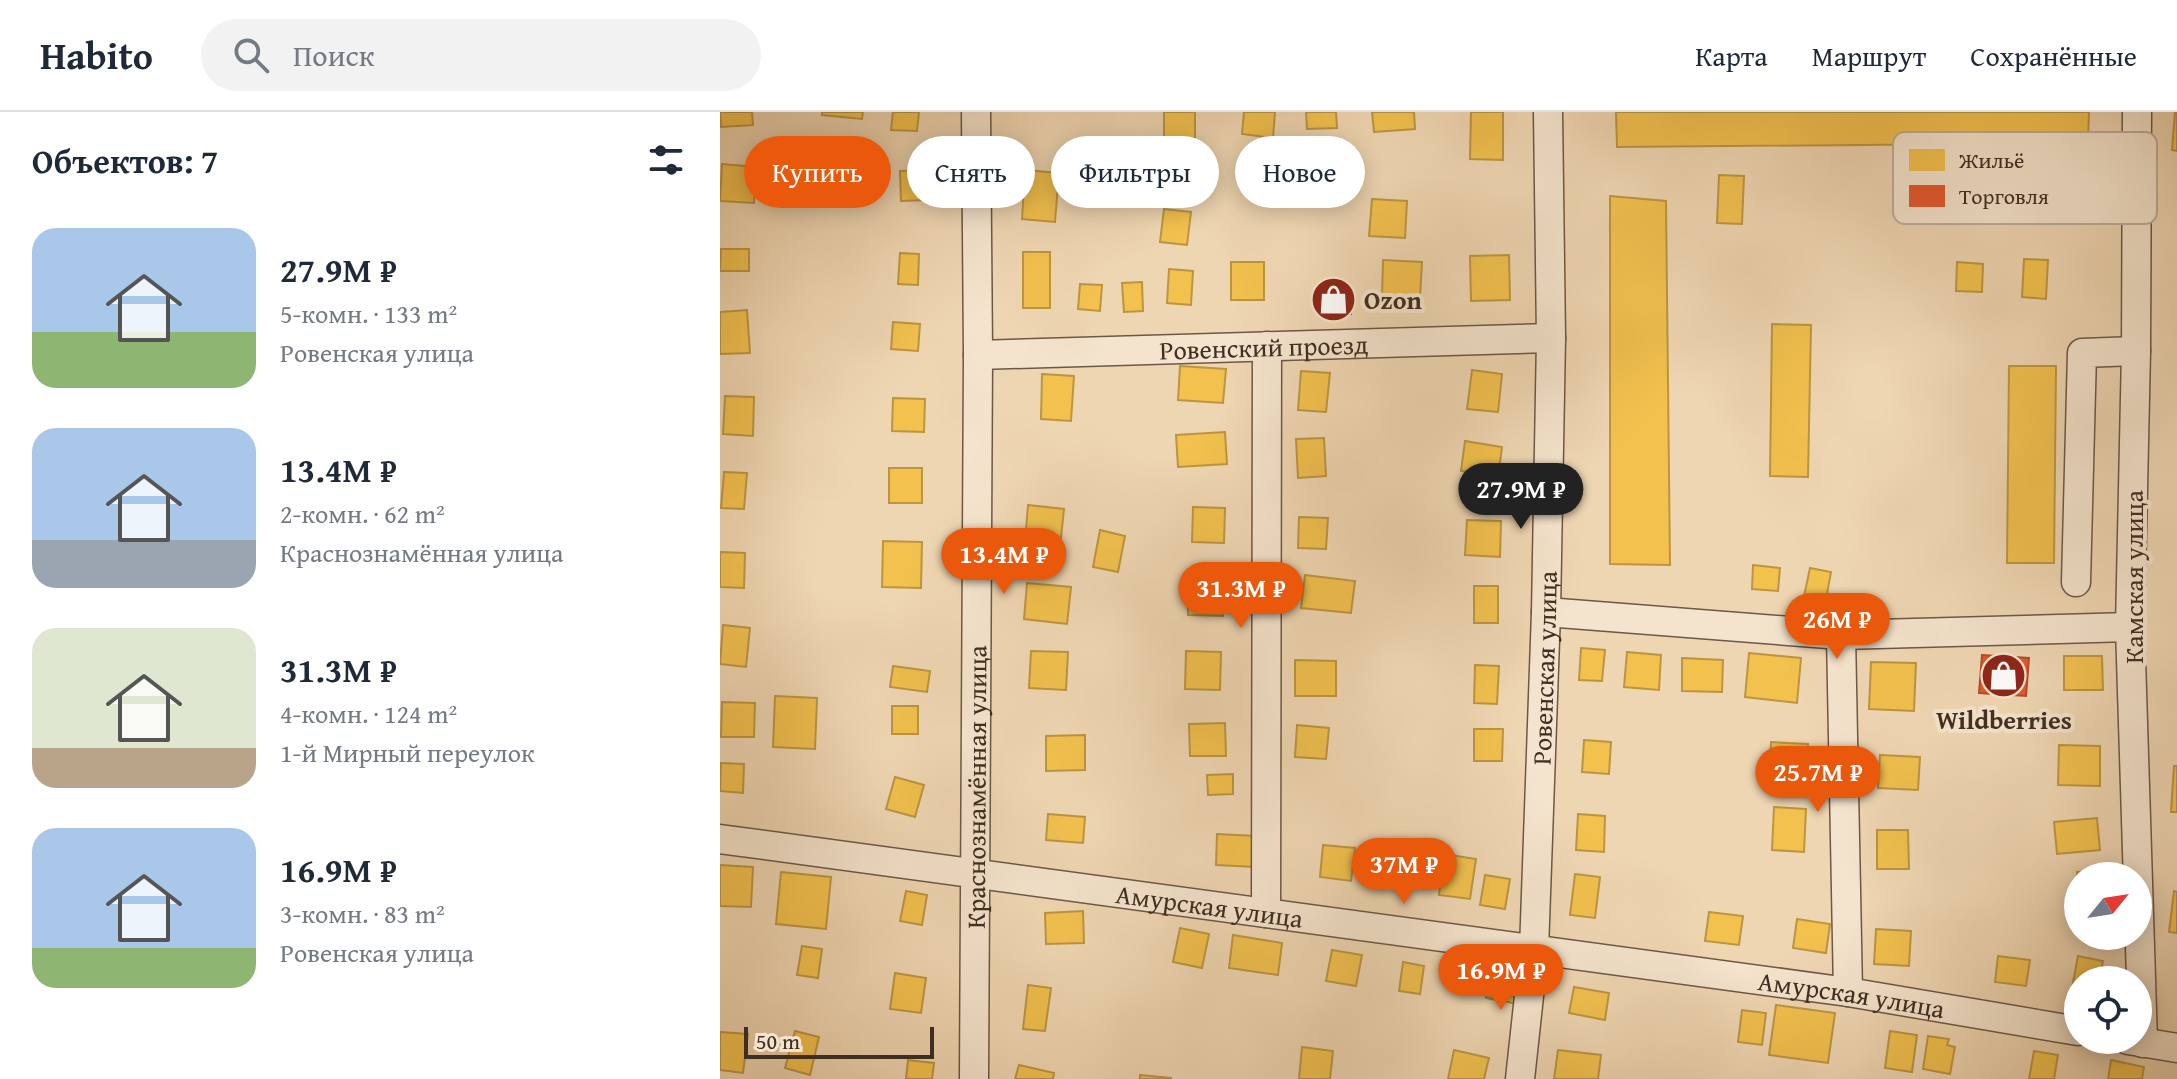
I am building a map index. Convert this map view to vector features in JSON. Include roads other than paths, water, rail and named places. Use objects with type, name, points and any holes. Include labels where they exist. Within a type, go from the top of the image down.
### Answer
[{"type":"street","name":"Краснознамённая улица","points":[[974,1079],[977,875],[976,112]]},
{"type":"street","name":"Ровенская улица","points":[[1520,1079],[1534,950],[1546,612],[1551,338],[1548,112]]},
{"type":"street","name":"Камская улица","points":[[2137,112],[2137,132]]},
{"type":"street","name":"Камская улица","points":[[2135,966],[2130,627],[2137,224]]},
{"type":"street","name":"Ровенский проезд","points":[[978,355],[1551,338]]},
{"type":"street","points":[[1266,913],[1267,346]]},
{"type":"street","points":[[2076,582],[2082,353],[2136,351]]},
{"type":"street","points":[[1546,612],[1841,635],[2130,627]]},
{"type":"street","points":[[1841,635],[1848,992]]},
{"type":"street","name":"Амурская улица","points":[[720,839],[1848,992],[2064,1029]]},
{"type":"street","points":[[2152,1044],[2177,1048]]},
{"type":"place","name":"Ozon","points":[[1333,299]]},
{"type":"place","name":"Wildberries","points":[[2004,676]]}]
